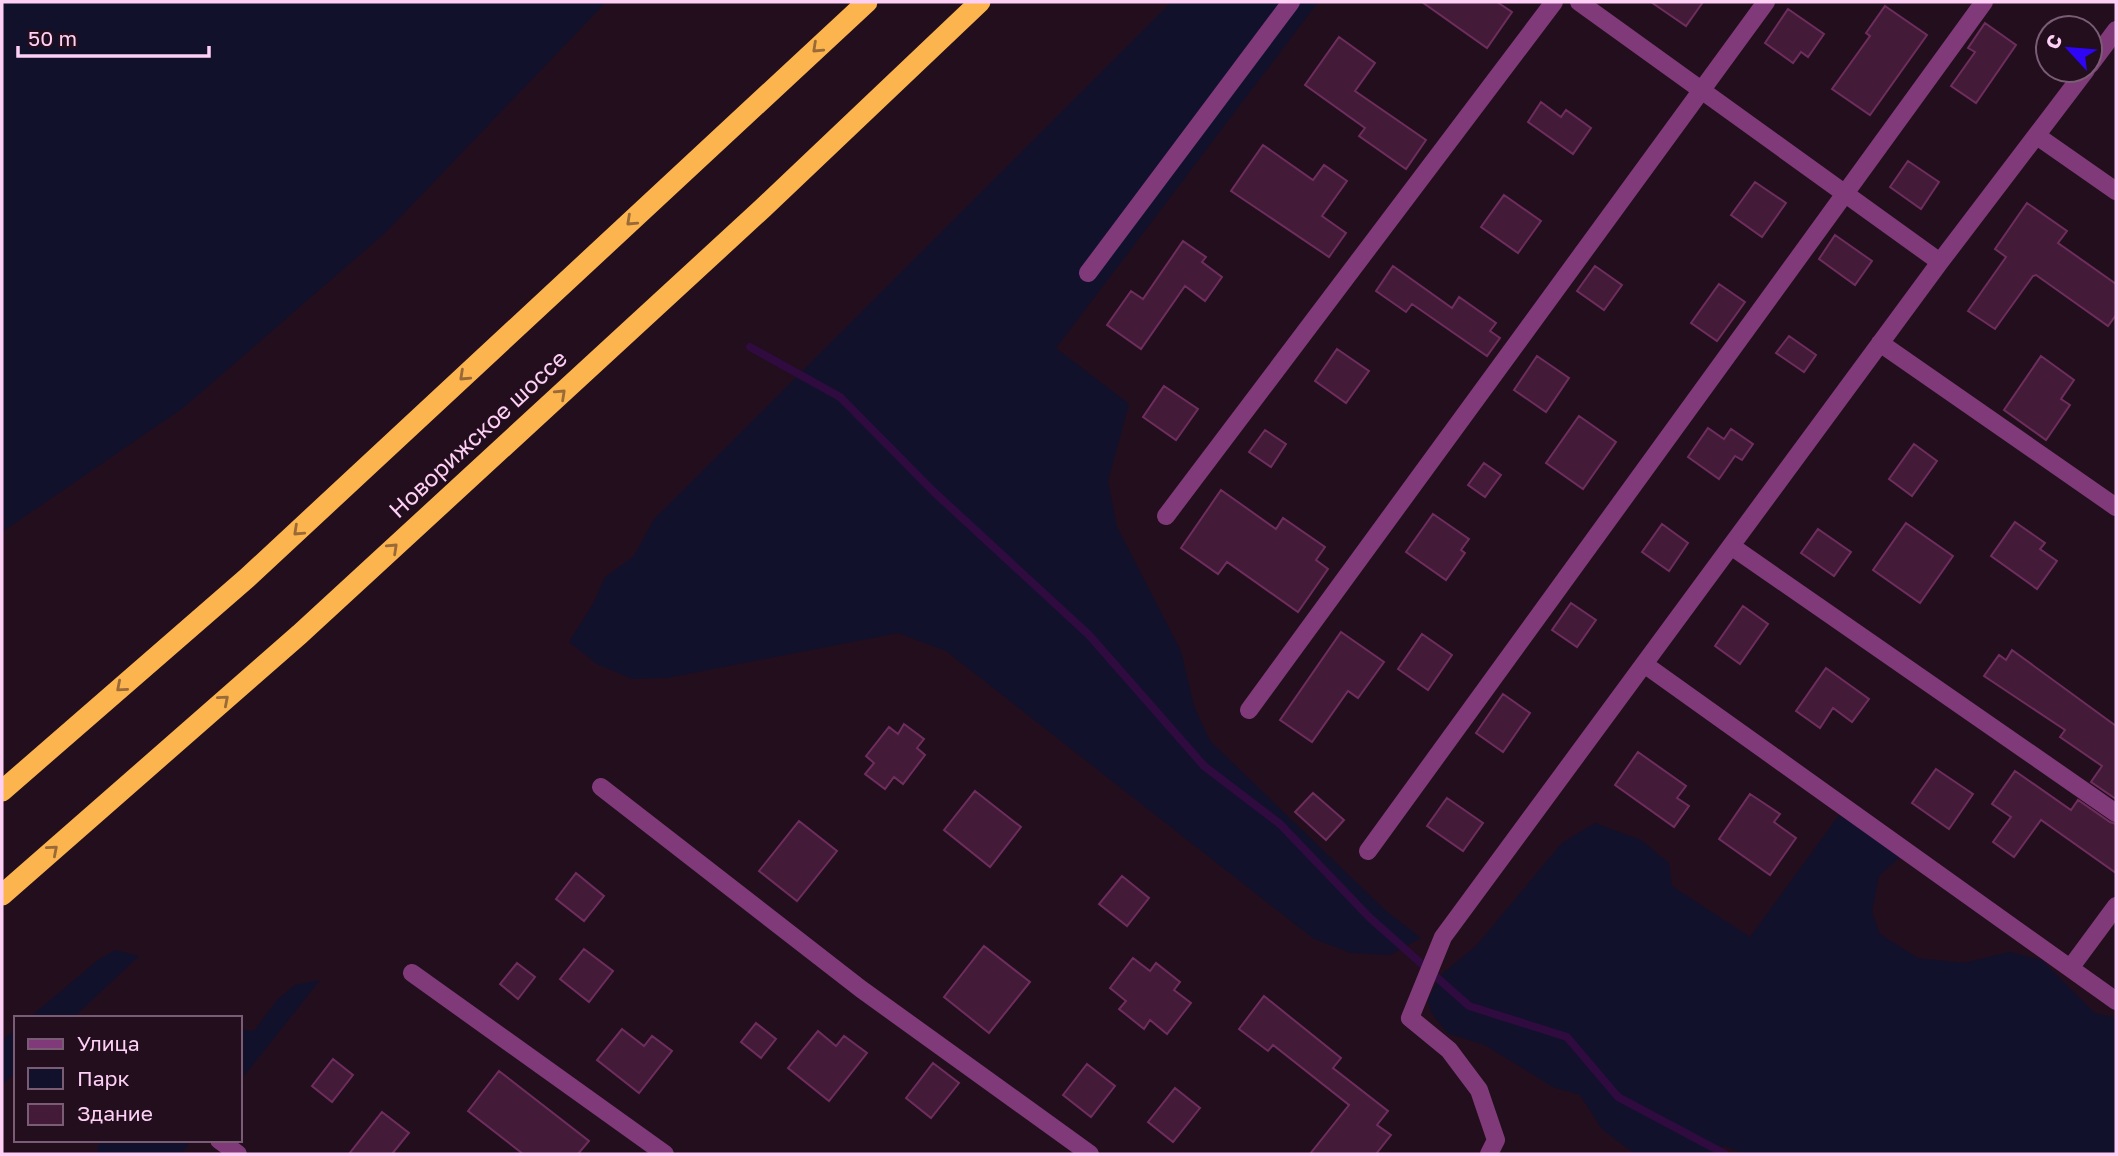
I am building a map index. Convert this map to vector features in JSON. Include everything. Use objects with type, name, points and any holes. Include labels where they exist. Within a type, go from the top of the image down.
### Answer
[{"type":"highway","points":[[2,791],[247,578],[867,2]]},
{"type":"highway","name":"Новорижское шоссе","points":[[2,895],[300,635],[763,208],[980,2]]},
{"type":"street","points":[[1088,273],[1291,2]]},
{"type":"street","points":[[1166,516],[1554,2]]},
{"type":"street","points":[[1579,2],[1940,262]]},
{"type":"street","points":[[1250,710],[1766,2]]},
{"type":"street","points":[[1368,851],[1984,2]]},
{"type":"street","points":[[2104,46],[2116,30]]},
{"type":"street","points":[[1489,1154],[1496,1140],[1479,1090],[1449,1050],[1410,1018],[1443,937],[1940,262],[2076,84]]},
{"type":"street","points":[[2037,136],[2116,191]]},
{"type":"street","points":[[1880,343],[2116,506]]},
{"type":"street","points":[[1731,546],[2116,813]]},
{"type":"street","points":[[1644,664],[2116,1001]]},
{"type":"street","points":[[601,787],[861,989],[1090,1154]]},
{"type":"street","points":[[2071,967],[2116,906]]},
{"type":"street","points":[[412,973],[665,1154]]},
{"type":"street","points":[[222,1142],[238,1154]]},
{"type":"green space","points":[[2,2],[606,2],[385,233],[183,408],[2,532]]},
{"type":"green space","points":[[1171,2],[1318,2],[1056,348],[1129,404],[1108,481],[1117,527],[1181,651],[1194,706],[1210,741],[1385,910],[1421,938],[1390,955],[1351,953],[1314,939],[946,651],[898,633],[667,678],[632,679],[597,664],[569,642],[594,602],[605,577],[634,556],[654,519]]},
{"type":"green space","points":[[1839,815],[1902,855],[1879,876],[1872,912],[1880,934],[1918,958],[1964,963],[2009,952],[2042,960],[2095,1013],[2116,1018],[2116,1154],[1744,1154],[1725,1146],[1714,1147],[1720,1154],[1635,1154],[1602,1129],[1580,1095],[1553,1087],[1485,1045],[1447,1033],[1431,1012],[1428,999],[1442,974],[1476,946],[1562,843],[1595,823],[1641,840],[1669,863],[1672,886],[1750,937]]},
{"type":"green space","points":[[115,950],[139,956],[75,1016],[31,1016],[98,960]]},
{"type":"green space","points":[[320,980],[242,1078],[242,1029],[254,1031],[278,999],[295,985]]},
{"type":"green space","points":[[14,1031],[14,1074],[2,1085],[2,1041]]},
{"type":"green space","points":[[99,1142],[190,1142],[181,1154],[97,1154]]},
{"type":"building","points":[[1422,2],[1497,2],[1512,12],[1487,48]]},
{"type":"building","points":[[1651,2],[1703,2],[1686,26]]},
{"type":"building","points":[[1885,6],[1927,35],[1870,115],[1832,89],[1870,36],[1866,33]]},
{"type":"building","points":[[1788,9],[1824,34],[1808,57],[1801,52],[1793,63],[1765,43]]},
{"type":"building","points":[[1985,23],[2016,45],[1976,103],[1951,86],[1975,52],[1968,48]]},
{"type":"building","points":[[1339,37],[1375,63],[1355,91],[1426,140],[1406,169],[1359,136],[1365,128],[1305,85]]},
{"type":"building","points":[[1541,102],[1561,117],[1566,110],[1591,128],[1573,154],[1528,122]]},
{"type":"building","points":[[1263,145],[1313,180],[1324,165],[1347,181],[1322,216],[1346,233],[1329,257],[1231,191]]},
{"type":"building","points":[[1908,161],[1939,182],[1921,209],[1890,187]]},
{"type":"building","points":[[1755,182],[1786,203],[1762,237],[1731,215]]},
{"type":"building","points":[[1504,195],[1541,221],[1518,253],[1481,227]]},
{"type":"building","points":[[2027,203],[2067,231],[2058,243],[2116,284],[2116,315],[2108,326],[2036,275],[1995,329],[1968,311],[2006,257],[1995,249]]},
{"type":"building","points":[[1835,235],[1872,261],[1855,285],[1819,259]]},
{"type":"building","points":[[1183,241],[1206,257],[1202,262],[1222,277],[1205,301],[1185,286],[1141,349],[1107,325],[1131,291],[1143,299]]},
{"type":"building","points":[[1393,266],[1452,308],[1459,297],[1496,323],[1490,331],[1500,338],[1487,356],[1412,304],[1406,312],[1376,291]]},
{"type":"building","points":[[1595,266],[1622,285],[1604,310],[1577,291]]},
{"type":"building","points":[[1719,284],[1745,302],[1717,341],[1691,323]]},
{"type":"building","points":[[1789,336],[1816,355],[1804,372],[1776,353]]},
{"type":"building","points":[[1337,349],[1369,371],[1346,403],[1315,381]]},
{"type":"building","points":[[1537,356],[1569,378],[1546,412],[1514,390]]},
{"type":"building","points":[[2041,356],[2074,380],[2061,399],[2070,405],[2046,440],[2004,410]]},
{"type":"building","points":[[1164,386],[1198,409],[1176,440],[1143,417]]},
{"type":"building","points":[[1579,416],[1616,442],[1583,489],[1546,463]]},
{"type":"building","points":[[1708,428],[1724,439],[1731,429],[1753,444],[1742,460],[1735,456],[1719,479],[1688,457]]},
{"type":"building","points":[[1265,430],[1286,444],[1271,467],[1249,452]]},
{"type":"building","points":[[1914,444],[1937,461],[1912,496],[1889,479]]},
{"type":"building","points":[[1484,463],[1501,475],[1485,497],[1468,485]]},
{"type":"building","points":[[1221,490],[1276,529],[1283,518],[1325,547],[1316,560],[1328,569],[1298,612],[1227,562],[1218,574],[1181,548]]},
{"type":"building","points":[[1433,514],[1469,539],[1461,550],[1465,553],[1446,580],[1406,552]]},
{"type":"building","points":[[2015,522],[2045,543],[2040,549],[2057,561],[2037,589],[1991,556]]},
{"type":"building","points":[[1906,523],[1953,556],[1920,603],[1873,570]]},
{"type":"building","points":[[1662,524],[1688,543],[1669,571],[1642,552]]},
{"type":"building","points":[[1818,529],[1851,552],[1834,576],[1801,553]]},
{"type":"building","points":[[1571,603],[1596,620],[1577,647],[1552,630]]},
{"type":"building","points":[[1743,606],[1768,624],[1740,664],[1715,646]]},
{"type":"building","points":[[1341,632],[1384,662],[1358,698],[1348,691],[1312,742],[1280,720]]},
{"type":"building","points":[[1422,634],[1452,655],[1428,690],[1398,669]]},
{"type":"building","points":[[2012,650],[2116,726],[2116,799],[2091,782],[2102,766],[2060,737],[2065,730],[1984,676],[1999,655],[2006,660]]},
{"type":"building","points":[[1826,668],[1869,699],[1852,722],[1833,708],[1820,728],[1796,711]]},
{"type":"building","points":[[1503,694],[1530,713],[1503,752],[1476,733]]},
{"type":"building","points":[[904,724],[924,739],[917,748],[925,755],[903,784],[894,777],[885,789],[865,774],[874,763],[866,756],[889,727],[898,734]]},
{"type":"building","points":[[1638,752],[1686,786],[1677,798],[1689,806],[1674,827],[1615,785]]},
{"type":"building","points":[[1936,769],[1973,794],[1949,829],[1912,803]]},
{"type":"building","points":[[2015,771],[2071,810],[2078,800],[2116,824],[2116,873],[2041,820],[2014,857],[1993,842],[2011,817],[1992,804]]},
{"type":"building","points":[[975,791],[1021,827],[990,867],[944,830]]},
{"type":"building","points":[[1313,793],[1344,820],[1326,840],[1295,812]]},
{"type":"building","points":[[1750,794],[1780,814],[1774,822],[1796,838],[1770,875],[1719,839]]},
{"type":"building","points":[[1447,798],[1483,823],[1463,851],[1427,826]]},
{"type":"building","points":[[799,821],[837,851],[797,901],[759,871]]},
{"type":"building","points":[[576,873],[604,896],[584,921],[556,899]]},
{"type":"building","points":[[1122,876],[1149,898],[1127,926],[1099,904]]},
{"type":"building","points":[[984,946],[1030,982],[989,1033],[944,997]]},
{"type":"building","points":[[584,949],[613,971],[589,1002],[560,979]]},
{"type":"building","points":[[1133,958],[1150,971],[1156,963],[1180,982],[1174,990],[1191,1003],[1167,1034],[1150,1020],[1144,1029],[1119,1009],[1126,1001],[1110,988]]},
{"type":"building","points":[[517,963],[535,977],[518,999],[500,984]]},
{"type":"building","points":[[1264,996],[1341,1058],[1333,1068],[1388,1111],[1377,1125],[1391,1135],[1376,1154],[1310,1154],[1349,1105],[1273,1045],[1268,1051],[1239,1029]]},
{"type":"building","points":[[756,1023],[776,1039],[761,1058],[741,1042]]},
{"type":"building","points":[[622,1029],[644,1046],[652,1036],[672,1051],[639,1093],[597,1060]]},
{"type":"building","points":[[818,1031],[836,1046],[844,1036],[867,1053],[829,1101],[788,1068]]},
{"type":"building","points":[[333,1059],[353,1075],[332,1102],[312,1086]]},
{"type":"building","points":[[933,1063],[959,1083],[931,1118],[906,1098]]},
{"type":"building","points":[[1087,1064],[1115,1086],[1091,1117],[1063,1095]]},
{"type":"building","points":[[499,1071],[589,1141],[578,1154],[523,1154],[468,1111]]},
{"type":"building","points":[[1175,1088],[1200,1108],[1173,1142],[1148,1122]]},
{"type":"building","points":[[382,1112],[409,1133],[392,1154],[349,1154]]},
{"type":"waterway","points":[[750,347],[840,397],[934,492],[1089,635],[1204,766],[1280,824],[1369,917],[1469,1006],[1567,1037],[1618,1097],[1725,1154]]}]
